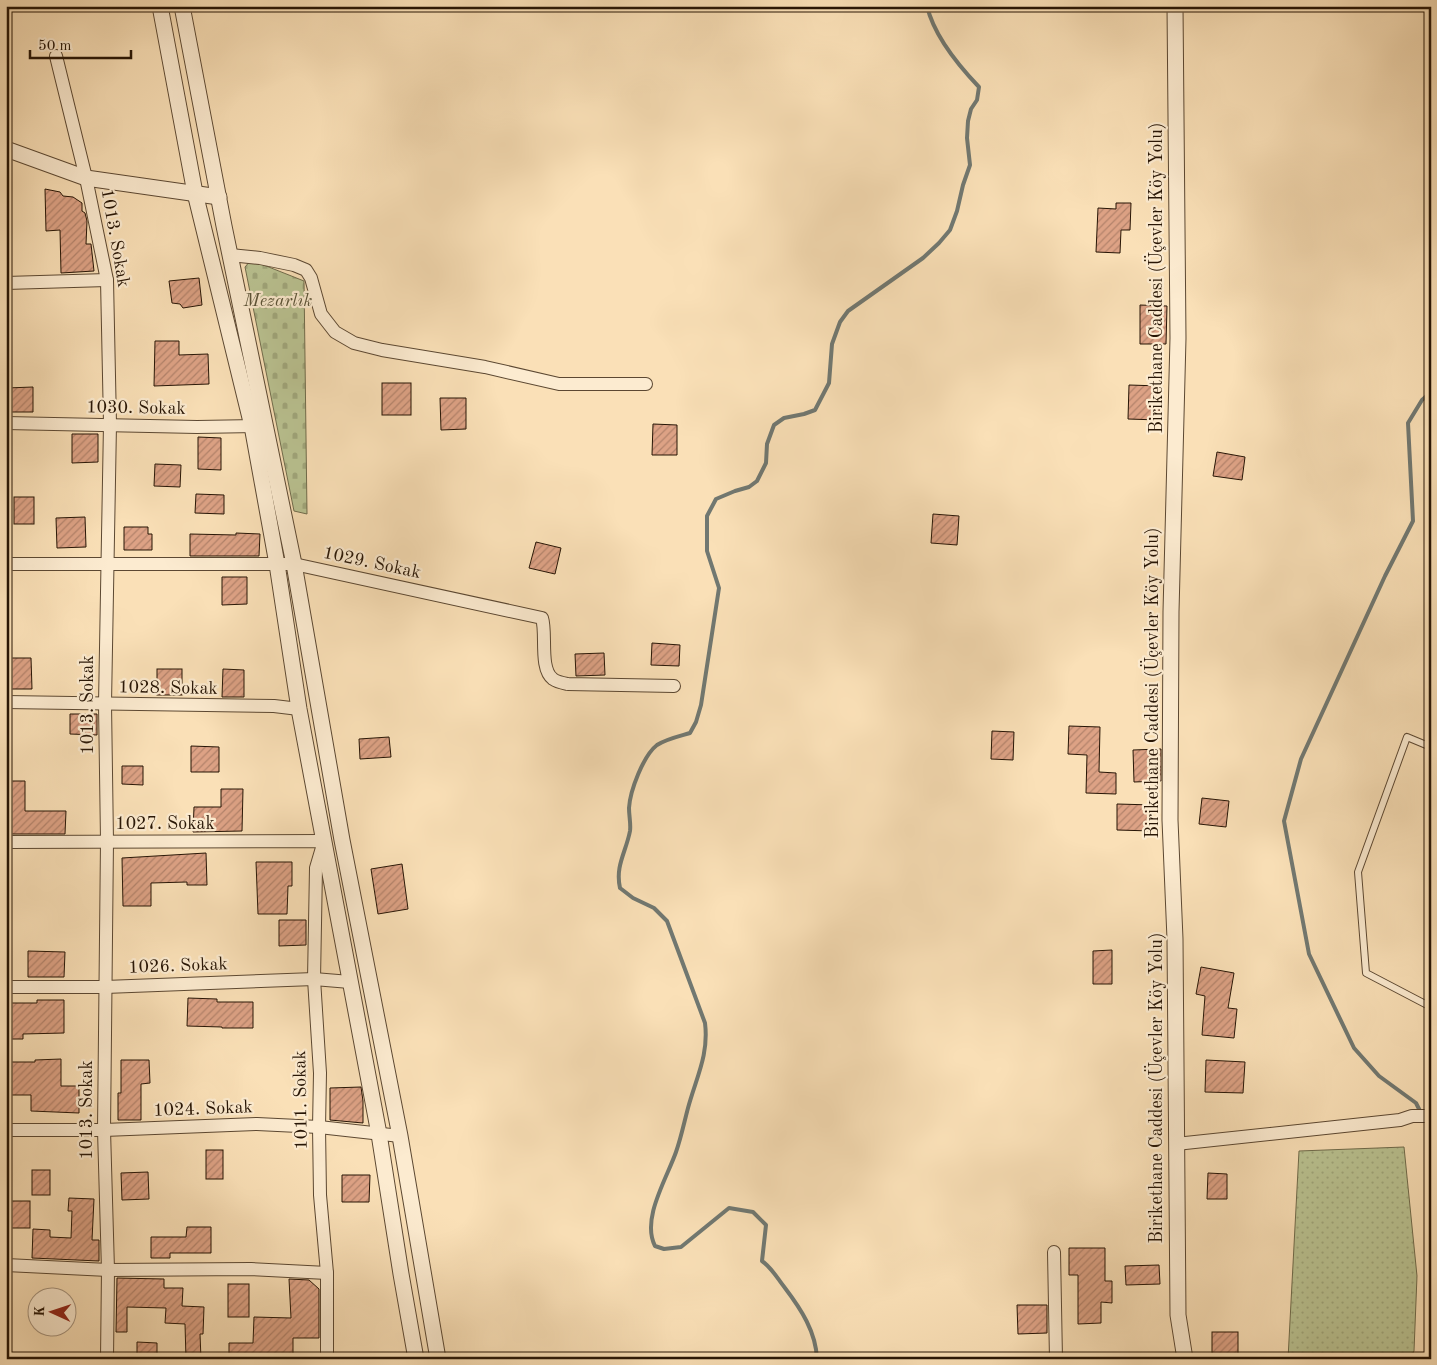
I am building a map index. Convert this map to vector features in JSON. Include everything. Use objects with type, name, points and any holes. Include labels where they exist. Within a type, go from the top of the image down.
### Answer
[{"type":"street","points":[[160,6],[195,193],[259,426],[294,564],[342,840],[400,1136],[438,1359]]},
{"type":"street","points":[[182,6],[230,255],[259,426],[299,709],[379,1134],[416,1359]]},
{"type":"street","name":"Birikethane Caddesi (Üçevler Köy Yolu)","points":[[1175,6],[1178,338],[1171,612],[1170,820],[1175,939],[1178,1315],[1185,1359]]},
{"type":"street","name":"1013. Sokak","points":[[56,56],[86,178],[107,280],[110,424],[105,704],[104,1130],[108,1270],[107,1359]]},
{"type":"street","points":[[6,149],[86,178],[219,197]]},
{"type":"street","points":[[230,255],[260,258],[294,265],[306,270],[311,278],[324,319],[335,332],[354,343],[382,350],[485,367],[559,384],[646,384]]},
{"type":"street","points":[[6,283],[107,280]]},
{"type":"street","name":"1030. Sokak","points":[[6,423],[198,427],[259,426]]},
{"type":"street","name":"1029. Sokak","points":[[6,564],[294,564],[542,618],[545,627],[544,647],[548,673],[553,680],[568,684],[674,686]]},
{"type":"street","name":"1028. Sokak","points":[[6,702],[274,706],[299,709]]},
{"type":"street","name":"1027. Sokak","points":[[6,842],[324,841]]},
{"type":"street","name":"1011. Sokak","points":[[324,841],[316,868],[314,979],[320,1073],[320,1195],[327,1273],[327,1359]]},
{"type":"street","name":"1026. Sokak","points":[[6,987],[105,987],[314,979],[350,982]]},
{"type":"street","points":[[1176,1144],[1400,1120],[1412,1116],[1431,1116]]},
{"type":"street","name":"1024. Sokak","points":[[6,1130],[104,1130],[257,1124],[319,1127],[400,1136]]},
{"type":"street","points":[[1054,1252],[1056,1359]]},
{"type":"street","points":[[6,1266],[108,1270],[251,1269],[327,1273]]},
{"type":"lane","points":[[1431,747],[1407,737],[1358,872],[1366,973],[1431,1007]]},
{"type":"green space","name":"Mezarlık","points":[[251,260],[304,281],[307,514],[294,511],[245,267]]},
{"type":"green space","points":[[1404,1147],[1417,1276],[1414,1351],[1410,1359],[1288,1359],[1299,1151]]},
{"type":"building","points":[[45,189],[60,192],[63,196],[73,197],[82,203],[82,211],[85,213],[87,221],[86,244],[91,244],[94,271],[61,273],[60,230],[46,231]]},
{"type":"building","points":[[1116,203],[1131,203],[1130,230],[1121,230],[1120,253],[1096,252],[1098,208],[1116,209]]},
{"type":"building","points":[[199,278],[202,305],[183,308],[180,304],[172,303],[169,281]]},
{"type":"building","points":[[1140,305],[1167,306],[1166,344],[1140,344]]},
{"type":"building","points":[[155,341],[179,341],[179,355],[208,354],[209,384],[154,386]]},
{"type":"building","points":[[382,383],[411,383],[411,415],[382,415]]},
{"type":"building","points":[[1129,385],[1160,386],[1159,420],[1128,419]]},
{"type":"building","points":[[33,387],[33,412],[7,412],[6,388]]},
{"type":"building","points":[[440,398],[466,398],[466,429],[441,430]]},
{"type":"building","points":[[653,424],[677,425],[677,455],[652,455]]},
{"type":"building","points":[[72,434],[98,434],[98,462],[72,463]]},
{"type":"building","points":[[198,437],[221,438],[221,470],[198,469]]},
{"type":"building","points":[[1217,452],[1245,457],[1242,480],[1213,476]]},
{"type":"building","points":[[155,464],[181,465],[180,487],[154,486]]},
{"type":"building","points":[[196,494],[224,495],[224,514],[195,513]]},
{"type":"building","points":[[14,497],[34,497],[34,524],[14,524]]},
{"type":"building","points":[[933,514],[959,516],[957,545],[931,543]]},
{"type":"building","points":[[85,517],[86,547],[57,548],[56,518]]},
{"type":"building","points":[[124,527],[148,527],[148,534],[152,534],[152,550],[124,550]]},
{"type":"building","points":[[236,533],[260,534],[259,556],[190,556],[190,534],[236,535]]},
{"type":"building","points":[[536,542],[561,548],[555,574],[529,568]]},
{"type":"building","points":[[222,577],[247,577],[247,604],[222,605]]},
{"type":"building","points":[[652,643],[680,645],[679,666],[651,665]]},
{"type":"building","points":[[604,653],[605,675],[576,676],[575,654]]},
{"type":"building","points":[[10,658],[31,658],[32,689],[11,689]]},
{"type":"building","points":[[157,669],[182,669],[182,695],[157,695]]},
{"type":"building","points":[[223,669],[244,670],[244,697],[222,697]]},
{"type":"building","points":[[70,714],[97,714],[97,735],[70,734]]},
{"type":"building","points":[[1069,726],[1100,727],[1099,772],[1116,773],[1116,794],[1086,793],[1087,755],[1068,754]]},
{"type":"building","points":[[992,731],[1014,732],[1013,760],[991,759]]},
{"type":"building","points":[[389,737],[391,757],[360,759],[359,739]]},
{"type":"building","points":[[191,746],[219,747],[219,772],[191,772]]},
{"type":"building","points":[[1161,749],[1161,781],[1134,782],[1133,750]]},
{"type":"building","points":[[122,766],[143,766],[143,785],[122,784]]},
{"type":"building","points":[[6,781],[25,781],[25,811],[66,811],[65,834],[6,834]]},
{"type":"building","points":[[221,789],[243,789],[242,831],[193,832],[194,807],[221,807]]},
{"type":"building","points":[[1202,798],[1229,801],[1226,827],[1199,824]]},
{"type":"building","points":[[1117,804],[1153,805],[1152,831],[1117,830]]},
{"type":"building","points":[[206,853],[207,885],[187,885],[187,882],[151,883],[151,906],[123,906],[122,858]]},
{"type":"building","points":[[256,862],[292,862],[292,886],[288,886],[287,914],[258,914]]},
{"type":"building","points":[[402,864],[408,909],[378,914],[371,869]]},
{"type":"building","points":[[279,920],[306,920],[306,945],[279,946]]},
{"type":"building","points":[[1112,950],[1112,984],[1093,984],[1093,951]]},
{"type":"building","points":[[28,951],[65,952],[64,977],[28,977]]},
{"type":"building","points":[[1201,967],[1234,973],[1228,1008],[1237,1009],[1234,1038],[1202,1035],[1205,996],[1196,994]]},
{"type":"building","points":[[188,998],[217,999],[217,1002],[253,1002],[253,1028],[187,1026]]},
{"type":"building","points":[[37,1000],[64,1000],[64,1033],[23,1034],[23,1039],[6,1039],[6,1003],[37,1003]]},
{"type":"building","points":[[61,1059],[61,1086],[79,1086],[79,1113],[31,1111],[31,1095],[6,1095],[6,1062],[35,1062],[35,1060]]},
{"type":"building","points":[[121,1060],[149,1060],[150,1083],[141,1084],[141,1120],[118,1120],[118,1093],[121,1093]]},
{"type":"building","points":[[1206,1060],[1245,1062],[1243,1093],[1205,1092]]},
{"type":"building","points":[[361,1087],[363,1123],[330,1120],[330,1088]]},
{"type":"building","points":[[206,1150],[223,1150],[223,1179],[206,1179]]},
{"type":"building","points":[[32,1170],[50,1170],[50,1195],[32,1195]]},
{"type":"building","points":[[148,1172],[149,1199],[122,1200],[121,1173]]},
{"type":"building","points":[[1208,1173],[1227,1174],[1227,1199],[1207,1199]]},
{"type":"building","points":[[342,1175],[370,1175],[369,1202],[342,1202]]},
{"type":"building","points":[[69,1198],[94,1199],[92,1240],[99,1240],[99,1261],[32,1258],[33,1229],[50,1230],[50,1237],[71,1238],[72,1211],[68,1211]]},
{"type":"building","points":[[6,1201],[30,1201],[30,1228],[6,1228]]},
{"type":"building","points":[[187,1227],[211,1227],[211,1253],[170,1253],[170,1258],[151,1258],[151,1237],[186,1237]]},
{"type":"building","points":[[1069,1248],[1105,1248],[1105,1281],[1112,1281],[1112,1303],[1101,1302],[1101,1323],[1078,1324],[1078,1275],[1069,1275]]},
{"type":"building","points":[[1159,1265],[1160,1284],[1126,1285],[1125,1266]]},
{"type":"building","points":[[117,1278],[164,1279],[164,1288],[183,1288],[182,1306],[204,1307],[203,1334],[200,1334],[201,1359],[186,1359],[185,1324],[165,1323],[166,1308],[127,1307],[127,1332],[116,1332]]},
{"type":"building","points":[[289,1279],[309,1280],[319,1289],[319,1338],[293,1338],[293,1359],[229,1359],[229,1343],[253,1343],[254,1317],[291,1318]]},
{"type":"building","points":[[228,1284],[249,1284],[249,1317],[228,1317]]},
{"type":"building","points":[[1017,1305],[1047,1305],[1047,1333],[1018,1334]]},
{"type":"building","points":[[1212,1332],[1238,1332],[1238,1358],[1212,1358]]},
{"type":"building","points":[[137,1342],[157,1343],[157,1359],[137,1359]]},
{"type":"waterway","points":[[817,1359],[814,1339],[807,1321],[774,1273],[762,1261],[766,1225],[753,1212],[729,1208],[681,1247],[664,1249],[655,1246],[651,1224],[653,1211],[678,1147],[701,1066],[705,1046],[705,1023],[667,921],[654,908],[633,898],[620,888],[619,873],[630,831],[630,801],[642,765],[657,745],[669,739],[690,733],[696,722],[701,705],[719,588],[707,551],[707,516],[716,499],[749,487],[757,481],[766,463],[767,444],[774,425],[784,418],[815,410],[829,383],[832,344],[840,322],[848,311],[923,258],[950,230],[957,211],[970,165],[967,138],[968,121],[971,109],[977,100],[979,87],[948,50],[935,28],[927,6]]},
{"type":"waterway","points":[[1421,1113],[1416,1103],[1379,1076],[1354,1048],[1309,954],[1284,821],[1301,759],[1385,576],[1413,521],[1408,423],[1422,400],[1431,392]]},
{"type":"waterway","points":[[1425,1119],[1431,1130]]}]
